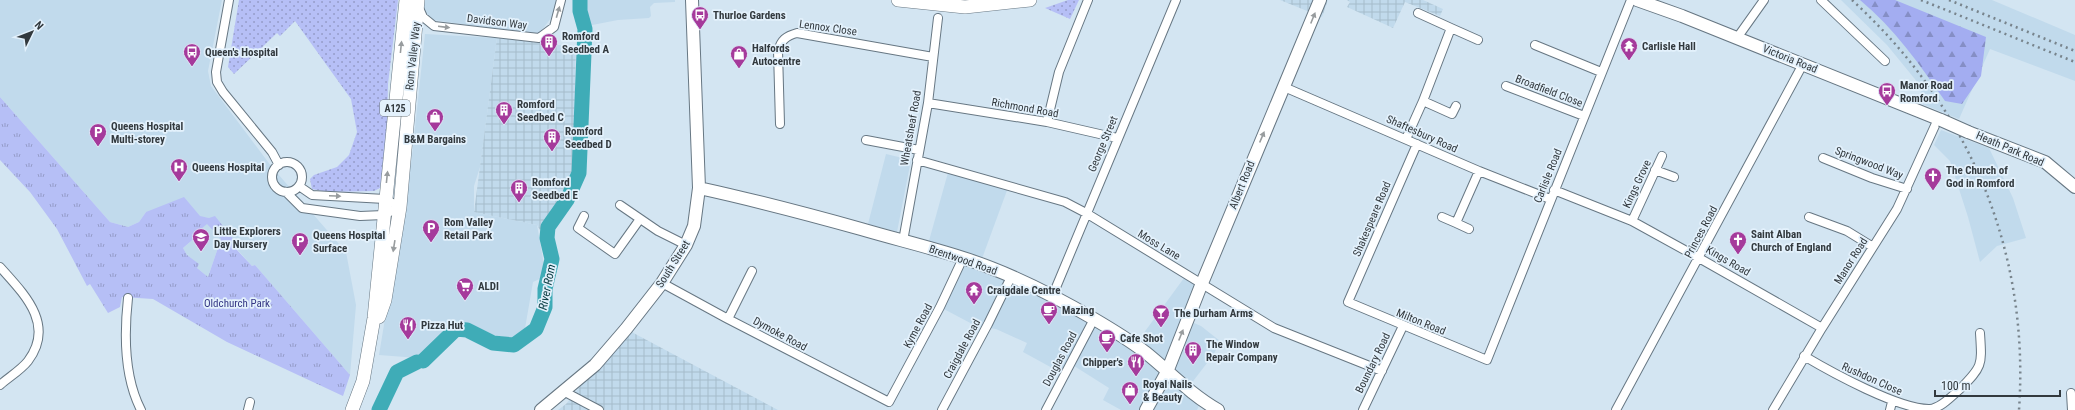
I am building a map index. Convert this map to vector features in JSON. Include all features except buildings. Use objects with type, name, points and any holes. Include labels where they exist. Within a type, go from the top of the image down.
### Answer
[{"type":"main road","points":[[898,0],[965,7],[1030,0]]},
{"type":"main road","name":"Rom Valley Way","points":[[352,410],[363,381],[374,318],[385,199],[414,1]]},
{"type":"main road","name":"Rom Valley Way","points":[[369,345],[385,300],[400,208],[414,1]]},
{"type":"street","points":[[229,0],[218,57],[217,82],[272,152],[279,165]]},
{"type":"street","name":"Davidson Way","points":[[414,1],[423,17],[434,26],[539,38],[554,27],[561,0]]},
{"type":"street","name":"South Street","points":[[541,410],[565,392],[595,366],[662,282],[686,245],[694,226],[699,188],[692,0]]},
{"type":"street","points":[[1047,122],[1059,72],[1088,0]]},
{"type":"street","name":"George Street","points":[[1052,297],[1117,138],[1176,0]]},
{"type":"street","name":"Albert Road","points":[[1146,410],[1167,372],[1201,284],[1320,0]]},
{"type":"street","name":"Carlisle Road","points":[[1487,360],[1516,290],[1550,199],[1631,0]]},
{"type":"street","name":"Victoria Road","points":[[1637,0],[1803,64],[1939,120]]},
{"type":"street","points":[[1737,38],[1764,0]]},
{"type":"street","points":[[1821,0],[1885,61]]},
{"type":"street","points":[[1418,13],[1478,40]]},
{"type":"street","name":"Wheatsheaf Road","points":[[903,241],[928,104],[938,18]]},
{"type":"street","points":[[1406,139],[1452,28]]},
{"type":"street","name":"Lennox Close","points":[[780,124],[778,51],[781,42],[790,35],[797,33],[933,57]]},
{"type":"street","points":[[1535,45],[1601,72]]},
{"type":"street","name":"Princes Road","points":[[1616,410],[1803,64]]},
{"type":"street","name":"Shaftesbury Road","points":[[1284,86],[1479,171],[1550,199]]},
{"type":"street","name":"Broadfield Close","points":[[1506,86],[1584,116]]},
{"type":"street","points":[[1423,101],[1452,114],[1456,106]]},
{"type":"street","name":"Richmond Road","points":[[928,104],[1047,122],[1117,138]]},
{"type":"street","name":"Heath Park Road","points":[[1939,120],[2045,162],[2074,185]]},
{"type":"street","name":"Manor Road","points":[[1773,410],[1804,356],[1873,247],[1907,189],[1939,120]]},
{"type":"street","points":[[866,140],[919,150]]},
{"type":"street","name":"Shakespeare Road","points":[[1348,302],[1417,144]]},
{"type":"street","name":"Kings Grove","points":[[1632,221],[1662,156]]},
{"type":"street","name":"Springwood Way","points":[[1823,158],[1872,178],[1907,189]]},
{"type":"street","name":"Moss Lane","points":[[917,160],[1065,202],[1086,213],[1274,328],[1382,371]]},
{"type":"street","points":[[279,165],[292,164],[299,169],[302,177],[299,186],[293,191],[286,192]]},
{"type":"street","points":[[279,165],[273,175],[273,180],[278,189],[286,192],[302,208],[360,216],[384,216],[400,208]]},
{"type":"street","points":[[1655,170],[1674,178]]},
{"type":"street","points":[[1456,223],[1479,171]]},
{"type":"street","points":[[299,186],[312,195],[385,199],[400,208]]},
{"type":"street","name":"Brentwood Road","points":[[699,188],[760,201],[963,258],[1011,277],[1094,319],[1139,348],[1201,401],[1218,410]]},
{"type":"street","name":"Kings Road","points":[[1554,190],[1632,221],[1822,328]]},
{"type":"street","points":[[620,205],[658,231],[686,245]]},
{"type":"street","points":[[584,216],[578,228],[615,254],[640,219]]},
{"type":"street","points":[[1442,217],[1469,229]]},
{"type":"street","points":[[1809,217],[1847,231],[1873,247]]},
{"type":"street","name":"Kyme Road","points":[[888,402],[940,307],[963,258]]},
{"type":"street","points":[[0,267],[26,296],[39,320],[37,343],[28,361],[0,385]]},
{"type":"street","points":[[728,319],[752,271]]},
{"type":"street","name":"Craigdale Road","points":[[942,410],[988,324],[1011,277]]},
{"type":"street","name":"Dymoke Road","points":[[662,282],[728,319],[888,402]]},
{"type":"street","points":[[128,298],[125,326],[130,376],[141,410]]},
{"type":"street","name":"Milton Road","points":[[1348,302],[1487,360]]},
{"type":"street","name":"Douglas Road","points":[[1046,410],[1094,319]]},
{"type":"street","name":"Boundary Road","points":[[1363,410],[1403,326]]},
{"type":"street","name":"Rushdon Close","points":[[1804,356],[1838,377],[1891,406],[1924,410],[1932,409],[1950,398],[1978,371],[1982,360],[1980,333]]},
{"type":"street","points":[[565,392],[599,410]]},
{"type":"street","points":[[2071,393],[2072,407]]},
{"type":"shaded area","name":"Queens Hospital","points":[[0,0],[222,0],[208,71],[211,86],[271,166],[346,252],[356,305],[350,375],[255,265],[252,266],[209,218],[146,212],[139,222],[128,227],[110,222],[0,97]]},
{"type":"shaded area","points":[[425,0],[565,0],[538,35],[433,20],[423,10]]},
{"type":"shaded area","points":[[584,0],[675,0],[675,2],[654,3],[650,7],[651,16],[649,18],[618,20],[587,26]]},
{"type":"shaded area","points":[[1280,0],[1328,0],[1322,17]]},
{"type":"shaded area","points":[[1347,0],[1423,0],[1443,9],[1440,16],[1405,2],[1393,28],[1347,7],[1350,2]]},
{"type":"shaded area","points":[[1841,0],[1992,0],[2075,35],[2075,81],[1990,49],[1959,119],[1915,101],[1923,89],[1887,45]]},
{"type":"shaded area","name":"Rom Valley Retail Park","points":[[425,34],[497,38],[480,167],[474,186],[474,212],[537,225],[546,276],[533,282],[523,340],[444,327],[431,359],[379,355],[412,156]]},
{"type":"shaded area","points":[[497,38],[576,47],[573,177],[559,205],[540,230],[537,225],[474,212]]},
{"type":"shaded area","points":[[1941,130],[1989,148],[2013,198],[2026,238],[1997,246],[1980,262],[1968,217],[1950,161],[1934,145]]},
{"type":"shaded area","points":[[886,154],[911,160],[897,232],[868,224]]},
{"type":"shaded area","points":[[949,169],[1009,185],[980,264],[1135,345],[1184,278],[1200,288],[1187,320],[1201,326],[1220,341],[1214,354],[1187,389],[1201,401],[1197,410],[1121,410],[1103,400],[1109,388],[1071,364],[1065,375],[1023,352],[1027,343],[996,329],[976,326],[940,307],[962,263],[927,248]]},
{"type":"shaded area","name":"Little Explorers Day Nursery","points":[[207,223],[221,239],[208,277],[197,268],[198,264],[187,255],[183,248],[197,236],[195,234]]},
{"type":"shaded area","points":[[626,329],[778,410],[558,410],[566,404]]},
{"type":"green space","points":[[239,0],[398,0],[388,84],[387,129],[380,188],[374,191],[327,192],[312,189],[310,179],[314,175],[337,167],[349,155],[357,132],[351,99],[295,21],[280,36],[277,33],[234,74],[228,67]]},
{"type":"green space","points":[[1068,0],[1079,0],[1070,19],[1045,8]]},
{"type":"green space","points":[[1860,0],[1895,0],[1986,37],[1981,76],[1962,104],[1945,101],[1895,35]]},
{"type":"green space","name":"Oldchurch Park","points":[[0,97],[110,222],[128,227],[139,222],[146,212],[184,197],[200,216],[209,218],[215,216],[238,245],[236,249],[252,266],[255,265],[350,375],[343,396],[227,342],[153,299],[122,297],[120,307],[108,313],[90,284],[87,286],[57,229],[30,192],[0,160]],"holes":[[[207,224],[221,239],[208,277],[197,268],[199,264],[187,255],[183,248],[197,236],[195,234]]]},
{"type":"waterway","name":"River Rom","points":[[423,361],[456,329],[467,330],[493,343],[514,345],[536,329],[545,307],[545,289],[552,259],[547,238],[548,227],[567,200],[579,173],[585,29],[580,11],[580,0]]},
{"type":"waterway","name":"River Rom","points":[[379,410],[397,372],[417,362]]},
{"type":"railway","points":[[1852,0],[1893,42],[1929,87],[1959,135],[1984,186],[2002,239],[2014,294],[2020,351],[2019,410]]},
{"type":"railway","points":[[1921,0],[2075,62]]},
{"type":"railway","points":[[1949,0],[2075,51]]},
{"type":"place","name":"Thurloe Gardens","points":[[700,30]]},
{"type":"place","name":"Romford Seedbed A","points":[[549,57]]},
{"type":"place","name":"Carlisle Hall","points":[[1629,61]]},
{"type":"place","name":"Queen's Hospital","points":[[192,67]]},
{"type":"place","name":"Halfords Autocentre","points":[[739,69]]},
{"type":"place","name":"Manor Road Romford","points":[[1887,106]]},
{"type":"place","name":"Romford Seedbed C","points":[[504,125]]},
{"type":"place","name":"B&M Bargains","points":[[435,132]]},
{"type":"place","name":"Queens Hospital Multi-storey","points":[[98,147]]},
{"type":"place","name":"Romford Seedbed D","points":[[552,152]]},
{"type":"place","name":"Queens Hospital","points":[[179,182]]},
{"type":"place","name":"The Church of God in Romford","points":[[1933,191]]},
{"type":"place","name":"Romford Seedbed E","points":[[519,203]]},
{"type":"place","name":"Rom Valley Retail Park","points":[[431,243]]},
{"type":"place","name":"Little Explorers Day Nursery","points":[[201,252]]},
{"type":"place","name":"Saint Alban Church of England","points":[[1738,255]]},
{"type":"place","name":"Queens Hospital Surface","points":[[300,256]]},
{"type":"place","name":"ALDI","points":[[465,301]]},
{"type":"place","name":"Craigdale Centre","points":[[974,305]]},
{"type":"place","name":"Mazing","points":[[1049,325]]},
{"type":"place","name":"The Durham Arms","points":[[1161,328]]},
{"type":"place","name":"Pizza Hut","points":[[408,340]]},
{"type":"place","name":"Cafe Shot","points":[[1107,353]]},
{"type":"place","name":"The Window Repair Company","points":[[1193,365]]},
{"type":"place","name":"Chipper's","points":[[1136,377]]},
{"type":"place","name":"Royal Nails & Beauty","points":[[1130,405]]}]
